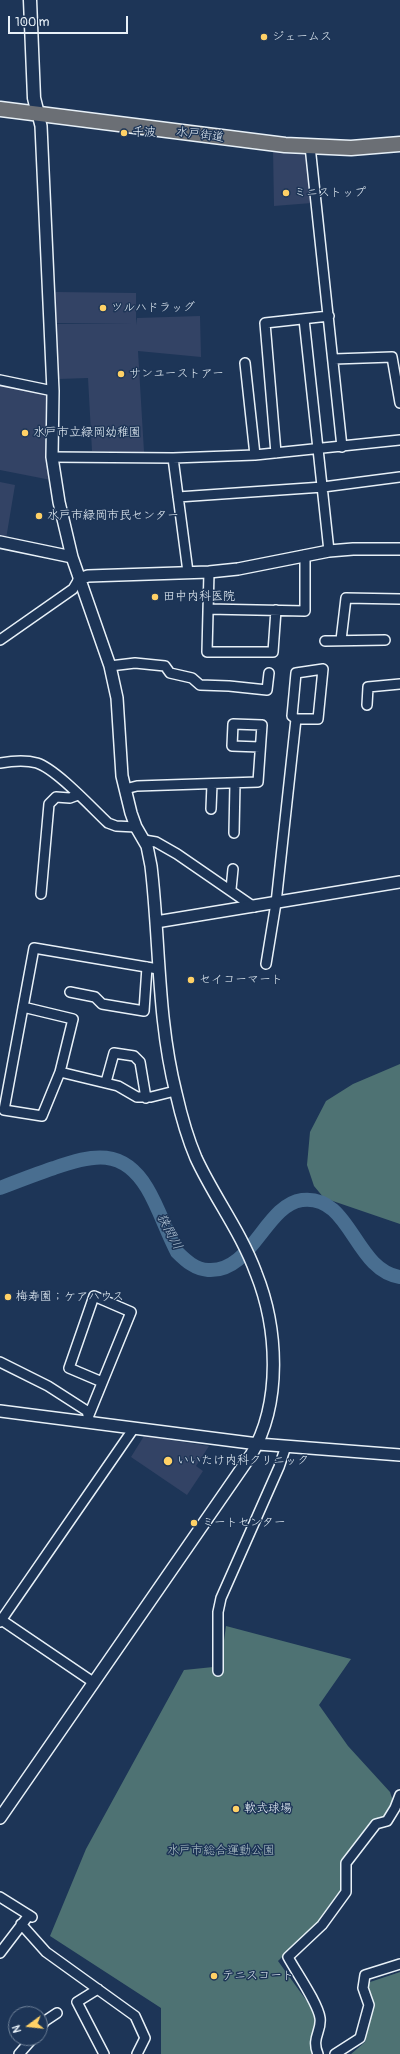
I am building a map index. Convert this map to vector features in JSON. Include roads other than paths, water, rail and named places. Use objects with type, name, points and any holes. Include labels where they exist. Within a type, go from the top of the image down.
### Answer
[{"type":"main road","points":[[30,0],[34,98],[38,114]]},
{"type":"main road","name":"水戸街道","points":[[0,109],[271,144],[351,148],[400,144]]},
{"type":"street","points":[[38,114],[41,126],[53,391],[52,457],[59,502],[72,557],[110,666],[117,698],[120,760],[125,789],[136,827],[144,840],[152,866],[156,922],[153,968],[144,1010],[102,1004],[94,997],[70,992]]},
{"type":"street","points":[[310,146],[334,359],[342,447]]},
{"type":"street","points":[[276,453],[265,323],[329,316]]},
{"type":"street","points":[[304,319],[329,551]]},
{"type":"street","points":[[334,359],[392,357],[398,380],[400,404]]},
{"type":"street","points":[[245,363],[255,455]]},
{"type":"street","points":[[0,380],[53,391]]},
{"type":"street","points":[[52,457],[173,458],[255,455],[400,440]]},
{"type":"street","points":[[173,458],[188,572]]},
{"type":"street","points":[[178,497],[323,487],[400,477]]},
{"type":"street","points":[[0,542],[72,557]]},
{"type":"street","points":[[0,640],[73,589],[79,579],[88,576],[209,572],[238,569],[329,551],[353,549],[400,549]]},
{"type":"street","points":[[208,609],[305,611],[305,556]]},
{"type":"street","points":[[209,572],[206,652],[273,652],[276,610]]},
{"type":"street","points":[[341,640],[346,598],[400,599]]},
{"type":"street","points":[[325,641],[385,640]]},
{"type":"street","points":[[110,666],[135,663],[165,666],[170,673],[192,678],[200,685],[267,690],[269,673]]},
{"type":"street","points":[[323,669],[318,719],[296,719],[292,716],[296,673],[323,669]]},
{"type":"street","points":[[367,705],[368,687],[400,684]]},
{"type":"street","points":[[266,964],[276,903],[296,719]]},
{"type":"street","points":[[125,789],[137,786],[258,782],[260,747]]},
{"type":"street","points":[[0,763],[12,761],[38,763],[58,775],[108,823],[116,826],[136,827]]},
{"type":"street","points":[[234,833],[235,783]]},
{"type":"street","points":[[211,809],[212,784]]},
{"type":"street","points":[[41,894],[49,804],[56,797],[70,798],[78,795]]},
{"type":"street","points":[[144,840],[156,842],[172,851],[231,889],[254,907]]},
{"type":"street","points":[[231,889],[233,869]]},
{"type":"street","points":[[156,922],[400,882]]},
{"type":"street","points":[[23,1007],[73,1019],[60,1072],[42,1116],[4,1110],[23,1007],[34,948],[153,968]]},
{"type":"street","points":[[0,1818],[258,1444],[270,1408],[273,1369],[268,1312],[256,1272],[241,1240],[197,1158],[184,1123],[175,1091],[153,968]]},
{"type":"street","points":[[106,1082],[114,1052],[134,1056],[140,1062],[146,1098]]},
{"type":"street","points":[[60,1072],[106,1082],[118,1086],[137,1097],[146,1098],[175,1091]]},
{"type":"street","points":[[89,1419],[102,1382],[131,1312],[94,1296],[69,1368],[102,1382]]},
{"type":"street","points":[[0,1362],[48,1386],[87,1411],[89,1419]]},
{"type":"street","points":[[0,1411],[89,1419],[134,1428],[258,1444],[400,1455]]},
{"type":"street","points":[[93,1682],[0,1621],[134,1428]]},
{"type":"street","points":[[218,1671],[218,1612],[221,1598],[279,1467],[286,1446]]},
{"type":"street","points":[[318,2054],[314,2046],[321,2019],[315,2005],[288,1957],[322,1925],[346,1892],[346,1863],[376,1824],[387,1820],[395,1808],[400,1796]]},
{"type":"street","points":[[0,1897],[30,1916],[21,1924],[0,1953]]},
{"type":"street","points":[[21,1924],[46,1952],[135,2016],[145,2038],[137,2054]]},
{"type":"street","points":[[335,2054],[360,2038],[369,2005],[363,1988],[365,1975],[400,1964]]},
{"type":"street","points":[[98,1989],[77,2002],[104,2054]]},
{"type":"street","points":[[48,2019],[57,2014]]},
{"type":"street","points":[[19,2054],[26,2046]]},
{"type":"waterway","name":"狭間川","points":[[0,1188],[68,1163],[94,1158],[117,1160],[128,1166],[138,1175],[147,1188],[177,1252],[195,1266],[208,1270],[223,1268],[236,1261],[278,1213],[289,1205],[302,1200],[318,1201],[332,1209],[342,1220],[372,1261],[385,1271],[400,1277]]},
{"type":"place","name":"ジェームス","points":[[264,37]]},
{"type":"place","name":"千波","points":[[124,133]]},
{"type":"place","name":"ミニストップ","points":[[286,193]]},
{"type":"place","name":"ツルハドラッグ","points":[[103,308]]},
{"type":"place","name":"サンユーストアー","points":[[121,374]]},
{"type":"place","name":"水戸市立緑岡幼稚園","points":[[25,433]]},
{"type":"place","name":"水戸市緑岡市民センター","points":[[39,516]]},
{"type":"place","name":"田中内科医院","points":[[155,597]]},
{"type":"place","name":"セイコーマート","points":[[191,980]]},
{"type":"place","name":"梅寿園；ケアハウス","points":[[8,1297]]},
{"type":"place","name":"いいたけ内科クリニック","points":[[168,1461]]},
{"type":"place","name":"ミートセンター","points":[[194,1523]]},
{"type":"place","name":"軟式球場","points":[[236,1809]]},
{"type":"place","name":"テニスコート","points":[[214,1976]]},
{"type":"park label","name":"水戸市総合運動公園","points":[[221,1851]]}]
